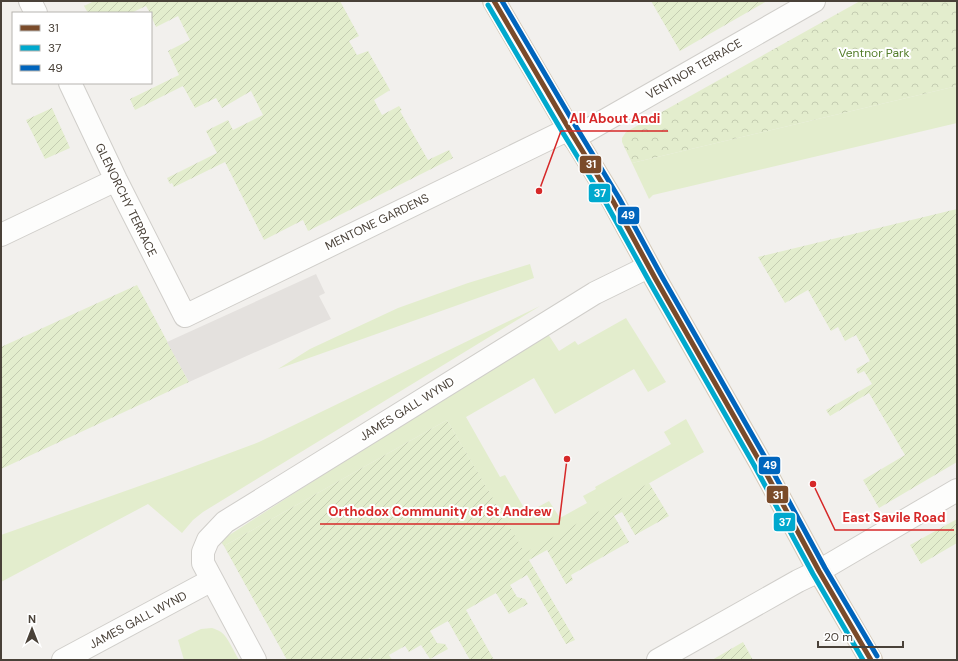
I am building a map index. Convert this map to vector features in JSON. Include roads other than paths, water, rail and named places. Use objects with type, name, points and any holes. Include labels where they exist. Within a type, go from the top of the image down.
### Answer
[{"type":"main road","points":[[494,1],[571,133],[613,201],[871,660]]},
{"type":"street","points":[[30,1],[36,12]]},
{"type":"street","name":"VENTNOR TERRACE","points":[[571,133],[814,1]]},
{"type":"street","name":"GLENORCHY TERRACE","points":[[70,84],[116,180],[185,316]]},
{"type":"street","name":"MENTONE GARDENS","points":[[185,316],[571,133]]},
{"type":"street","points":[[1,234],[116,180]]},
{"type":"street","name":"JAMES GALL WYND","points":[[255,660],[203,563],[203,552],[208,540],[225,522],[646,262]]},
{"type":"street","points":[[658,660],[798,581],[820,571],[957,490]]},
{"type":"street","name":"JAMES GALL WYND","points":[[63,660],[212,580]]},
{"type":"place","name":"All About Andi","points":[[539,191]]},
{"type":"place","name":"Orthodox Community of St Andrew","points":[[567,459]]},
{"type":"place","name":"East Savile Road","points":[[813,484]]},
{"type":"park label","name":"Ventnor Park","points":[[874,53]]}]
